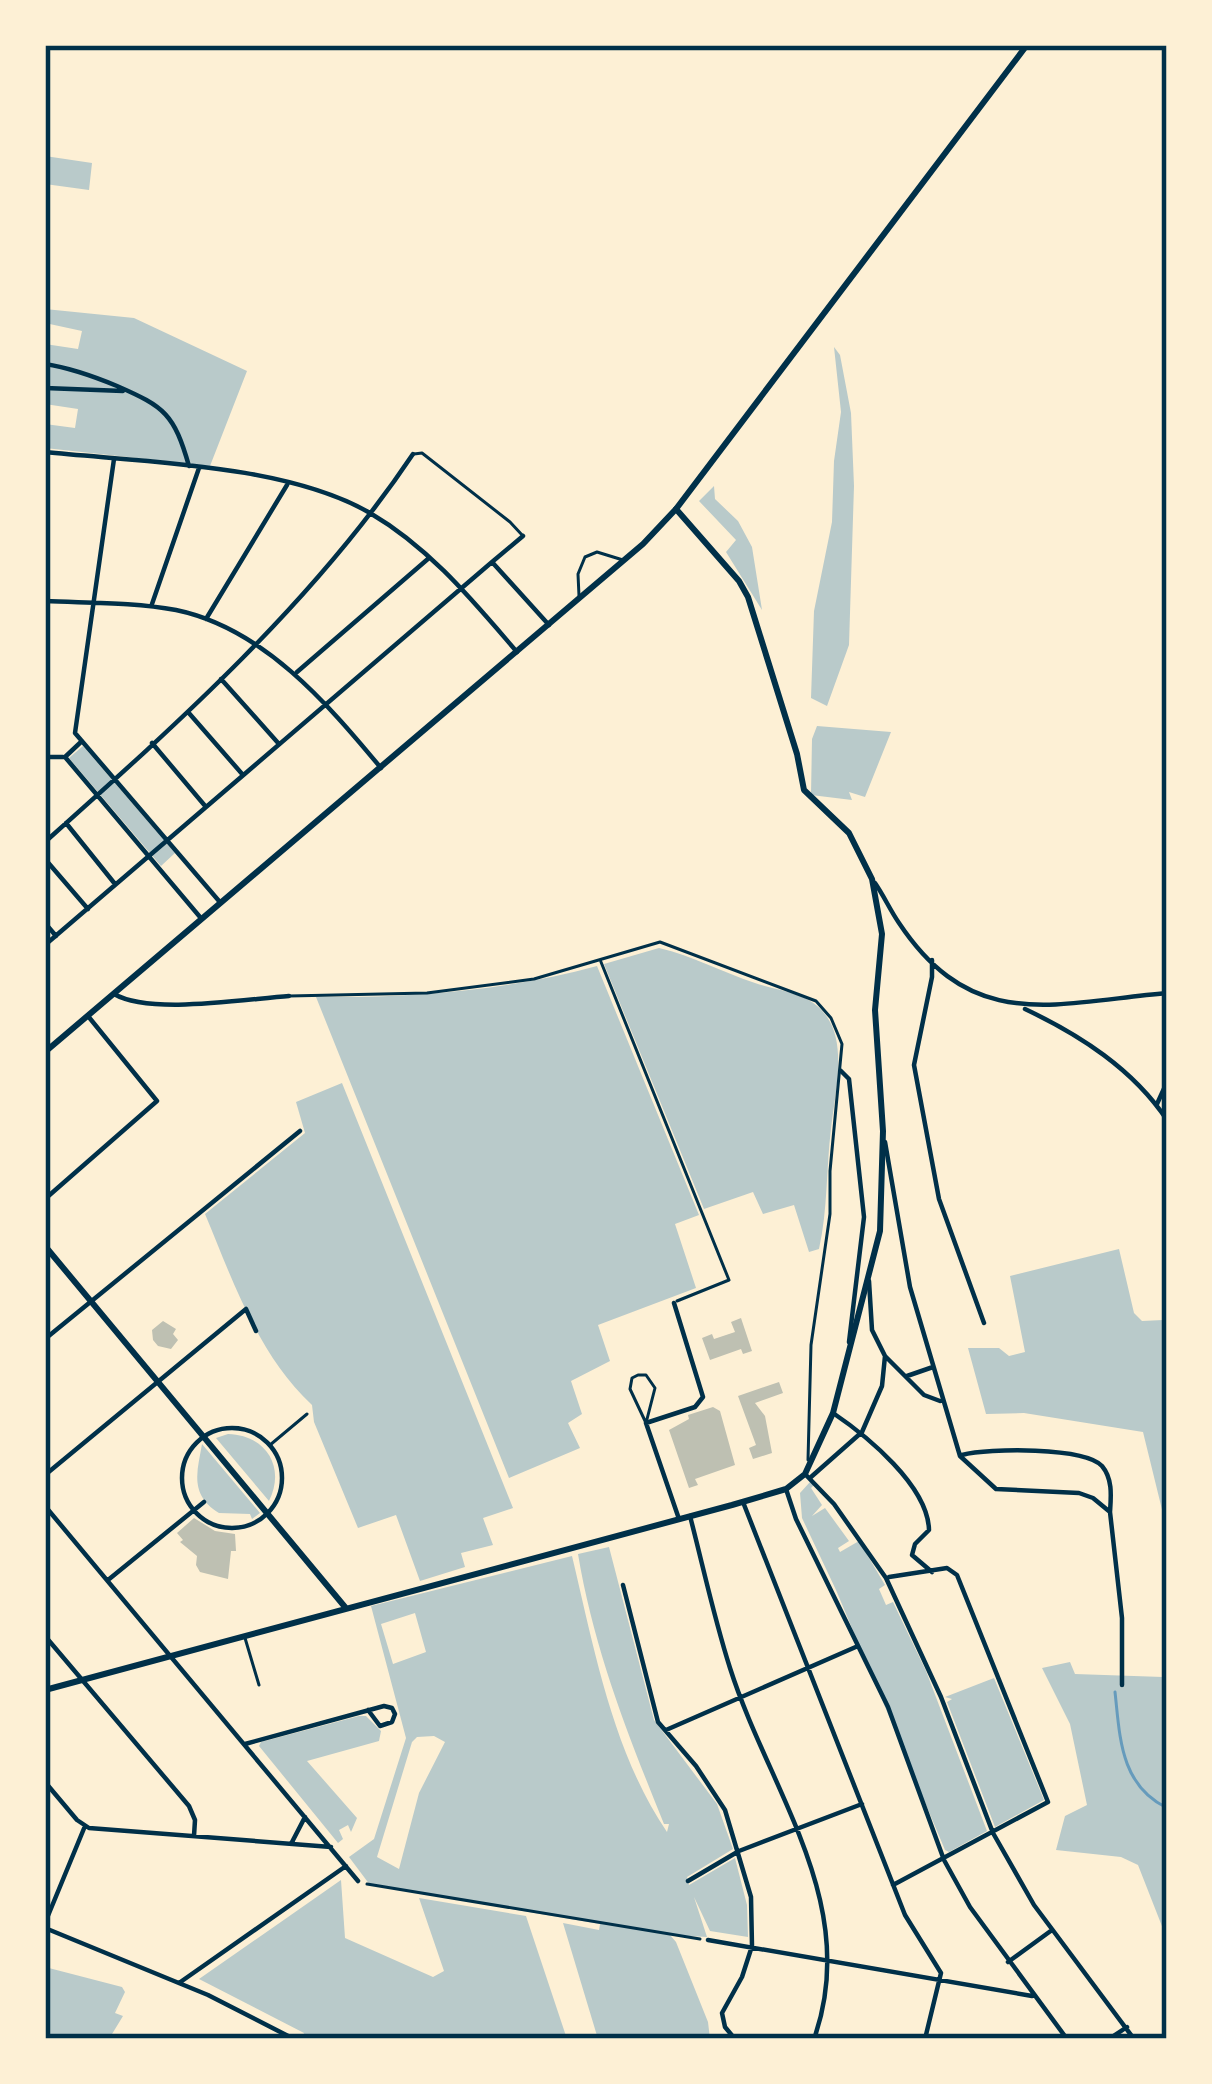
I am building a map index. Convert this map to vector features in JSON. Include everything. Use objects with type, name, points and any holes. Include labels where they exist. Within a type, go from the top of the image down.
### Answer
[{"type":"street","points":[[45,1052],[624,561],[676,509],[1027,45]]},
{"type":"street","points":[[45,364],[89,374],[146,397],[176,429],[189,466]]},
{"type":"street","points":[[84,392],[92,386],[89,374]]},
{"type":"street","points":[[45,388],[129,391]]},
{"type":"street","points":[[45,452],[189,466],[287,484],[372,514],[463,587],[517,652]]},
{"type":"street","points":[[45,842],[254,646],[372,514],[412,454]]},
{"type":"street","points":[[114,459],[75,733],[221,903]]},
{"type":"street","points":[[151,607],[199,468]]},
{"type":"street","points":[[206,619],[287,484]]},
{"type":"street","points":[[676,509],[748,597],[804,790],[849,833],[899,924],[966,992],[1020,1006],[1093,1047],[1122,1069],[1167,1120]]},
{"type":"street","points":[[45,945],[523,536]]},
{"type":"street","points":[[295,674],[429,558]]},
{"type":"street","points":[[492,562],[549,625]]},
{"type":"street","points":[[45,602],[151,607],[206,619],[295,674],[381,768]]},
{"type":"street","points":[[221,679],[279,745]]},
{"type":"street","points":[[186,711],[243,775]]},
{"type":"street","points":[[45,757],[64,757],[82,741]]},
{"type":"street","points":[[152,743],[206,807]]},
{"type":"street","points":[[64,757],[202,920]]},
{"type":"street","points":[[66,823],[116,884]]},
{"type":"street","points":[[45,859],[88,909]]},
{"type":"street","points":[[808,1475],[833,1413],[880,1231],[883,1131],[875,1010],[882,934],[872,879]]},
{"type":"street","points":[[45,923],[56,936]]},
{"type":"street","points":[[932,960],[914,1065],[939,1199],[984,1323]]},
{"type":"street","points":[[1020,1006],[1167,993]]},
{"type":"street","points":[[114,994],[128,1000],[196,1004],[289,996]]},
{"type":"street","points":[[45,1199],[157,1100],[88,1016]]},
{"type":"street","points":[[842,1071],[849,1079],[863,1191],[850,1355]]},
{"type":"street","points":[[1156,1105],[1167,1082]]},
{"type":"street","points":[[45,1339],[300,1131]]},
{"type":"street","points":[[883,1131],[910,1287],[960,1456],[996,1489],[1079,1493],[1110,1512]]},
{"type":"street","points":[[45,1246],[345,1607]]},
{"type":"street","points":[[869,1281],[872,1330],[885,1356],[924,1396],[941,1401]]},
{"type":"street","points":[[674,1303],[703,1397],[695,1407],[646,1423],[679,1519]]},
{"type":"street","points":[[45,1474],[245,1310],[256,1331]]},
{"type":"street","points":[[45,1690],[786,1489],[862,1432],[882,1386],[885,1356]]},
{"type":"street","points":[[907,1376],[933,1367]]},
{"type":"street","points":[[833,1413],[862,1432],[893,1464],[928,1514],[928,1530],[912,1555],[932,1572]]},
{"type":"street","points":[[238,1428],[270,1445],[282,1479],[268,1512],[232,1528],[211,1523],[195,1510],[184,1492],[183,1471],[190,1451],[206,1436],[238,1428]]},
{"type":"street","points":[[960,1456],[1004,1450],[1085,1456],[1099,1462],[1108,1474],[1122,1618],[1122,1685]]},
{"type":"street","points":[[808,1475],[886,1578],[941,1697],[993,1833],[1034,1905],[1134,2039]]},
{"type":"street","points":[[786,1489],[887,1707],[944,1860],[970,1907],[1067,2039]]},
{"type":"street","points":[[108,1580],[204,1502]]},
{"type":"street","points":[[743,1502],[905,1915],[941,1973],[925,2039]]},
{"type":"street","points":[[45,1506],[358,1880]]},
{"type":"street","points":[[690,1516],[730,1671],[825,1910],[823,2009],[814,2039]]},
{"type":"street","points":[[886,1578],[947,1568],[957,1575],[1048,1802],[893,1885]]},
{"type":"street","points":[[623,1585],[658,1720],[713,1788],[739,1851],[751,1897],[752,1946],[722,2020],[735,2039]]},
{"type":"street","points":[[618,1600],[626,1598]]},
{"type":"street","points":[[45,1636],[189,1806],[194,1836]]},
{"type":"street","points":[[665,1730],[859,1646]]},
{"type":"street","points":[[245,1744],[368,1710]]},
{"type":"street","points":[[45,1782],[85,1826],[331,1847]]},
{"type":"street","points":[[688,1881],[739,1851],[862,1804]]},
{"type":"street","points":[[291,1844],[305,1815]]},
{"type":"street","points":[[85,1826],[45,1925],[294,2039]]},
{"type":"street","points":[[179,1983],[346,1866]]},
{"type":"street","points":[[1008,1962],[1053,1930]]},
{"type":"street","points":[[708,1940],[1032,1996]]},
{"type":"street","points":[[1109,2039],[1127,2027]]},
{"type":"lane","points":[[412,454],[422,453],[523,536]]},
{"type":"lane","points":[[579,599],[578,574],[585,557],[597,552],[624,561]]},
{"type":"lane","points":[[289,996],[427,993],[534,979],[660,942],[816,1000],[831,1018],[842,1044],[842,1071],[830,1214],[811,1345],[808,1475]]},
{"type":"lane","points":[[600,960],[729,1280],[674,1303]]},
{"type":"lane","points":[[638,1375],[646,1375],[655,1388],[646,1423],[630,1389],[632,1378],[638,1375]]},
{"type":"lane","points":[[270,1445],[307,1414]]},
{"type":"lane","points":[[245,1636],[259,1685]]},
{"type":"path","points":[[358,1880],[708,1940]]},
{"type":"shaded area","points":[[45,156],[92,163],[89,190],[45,184]]},
{"type":"shaded area","points":[[45,309],[134,318],[247,371],[210,466],[45,448],[45,424],[75,428],[78,409],[45,404],[45,344],[78,349],[82,331],[45,323]]},
{"type":"shaded area","points":[[834,347],[840,355],[851,413],[854,486],[849,645],[827,706],[811,698],[814,611],[832,522],[841,412]]},
{"type":"shaded area","points":[[714,486],[715,499],[738,521],[752,547],[762,610],[726,552],[736,540],[699,501]]},
{"type":"shaded area","points":[[817,726],[891,732],[865,797],[849,792],[852,800],[811,795],[812,739]]},
{"type":"shaded area","points":[[83,746],[175,853],[161,866],[69,758]]},
{"type":"shaded area","points":[[659,948],[800,996],[829,1020],[838,1073],[819,1249],[809,1252],[794,1205],[763,1214],[753,1192],[704,1209],[604,964]]},
{"type":"shaded area","points":[[597,966],[699,1215],[675,1224],[696,1288],[598,1325],[610,1361],[571,1381],[582,1414],[568,1423],[580,1448],[509,1478],[316,997],[458,991]]},
{"type":"shaded area","points":[[342,1083],[513,1508],[483,1518],[493,1545],[461,1553],[465,1567],[420,1581],[396,1515],[358,1528],[314,1422],[312,1405],[262,1340],[205,1214],[305,1133],[296,1102]]},
{"type":"shaded area","points":[[1119,1249],[1134,1313],[1142,1321],[1163,1320],[1167,1333],[1167,1530],[1143,1432],[1024,1413],[986,1414],[968,1348],[999,1348],[1009,1356],[1025,1352],[1010,1276]]},
{"type":"shaded area","points":[[228,1434],[253,1440],[269,1455],[275,1476],[269,1501],[216,1438]]},
{"type":"shaded area","points":[[202,1444],[260,1513],[252,1519],[250,1514],[219,1513],[203,1498],[197,1481]]},
{"type":"shaded area","points":[[810,1482],[822,1505],[812,1516],[825,1508],[849,1541],[838,1548],[840,1552],[859,1541],[885,1585],[879,1589],[886,1605],[893,1602],[926,1671],[987,1831],[949,1852],[802,1518],[800,1493]]},
{"type":"shaded area","points":[[609,1547],[654,1720],[717,1804],[733,1849],[687,1877],[689,1885],[735,1858],[747,1905],[748,1937],[710,1931],[694,1897],[707,1937],[670,1935],[708,2022],[710,2039],[598,2039],[563,1923],[599,1930],[600,1924],[370,1885],[349,1857],[374,1839],[406,1738],[371,1606],[572,1556],[619,1734],[667,1832],[669,1824],[664,1824],[603,1658],[578,1554]],"holes":[[[415,1613],[426,1652],[393,1664],[381,1624]],[[434,1736],[445,1742],[419,1793],[399,1869],[377,1857],[412,1742]]]},
{"type":"shaded area","points":[[1167,1661],[1167,1939],[1138,1865],[1121,1857],[1056,1850],[1065,1816],[1087,1805],[1070,1724],[1042,1668],[1070,1662],[1075,1674],[1163,1677]]},
{"type":"shaded area","points":[[994,1678],[1044,1800],[995,1827],[947,1702],[952,1699],[945,1697]]},
{"type":"shaded area","points":[[366,1716],[381,1731],[379,1741],[307,1761],[357,1818],[351,1832],[348,1825],[339,1830],[343,1839],[338,1843],[259,1746]]},
{"type":"shaded area","points":[[341,1880],[345,1938],[433,1977],[444,1971],[419,1898],[526,1916],[567,2039],[302,2039],[304,2033],[199,1979]]},
{"type":"shaded area","points":[[45,1967],[122,1987],[125,1992],[115,2013],[123,2016],[109,2039],[45,2039]]},
{"type":"building","points":[[741,1318],[752,1351],[743,1354],[741,1349],[710,1360],[702,1338],[735,1332],[731,1322]]},
{"type":"building","points":[[163,1321],[176,1329],[173,1334],[178,1340],[171,1349],[153,1340],[152,1330]]},
{"type":"building","points":[[779,1382],[783,1393],[755,1403],[765,1416],[772,1453],[753,1459],[749,1448],[756,1445],[738,1396]]},
{"type":"building","points":[[713,1407],[720,1411],[735,1465],[695,1479],[698,1485],[689,1488],[669,1430],[689,1419],[688,1415]]},
{"type":"building","points":[[194,1518],[215,1531],[235,1534],[236,1551],[231,1551],[228,1579],[200,1572],[197,1556],[180,1542],[177,1533]]},
{"type":"waterway","points":[[1115,1692],[1121,1742],[1131,1773],[1151,1798],[1167,1808]]}]
